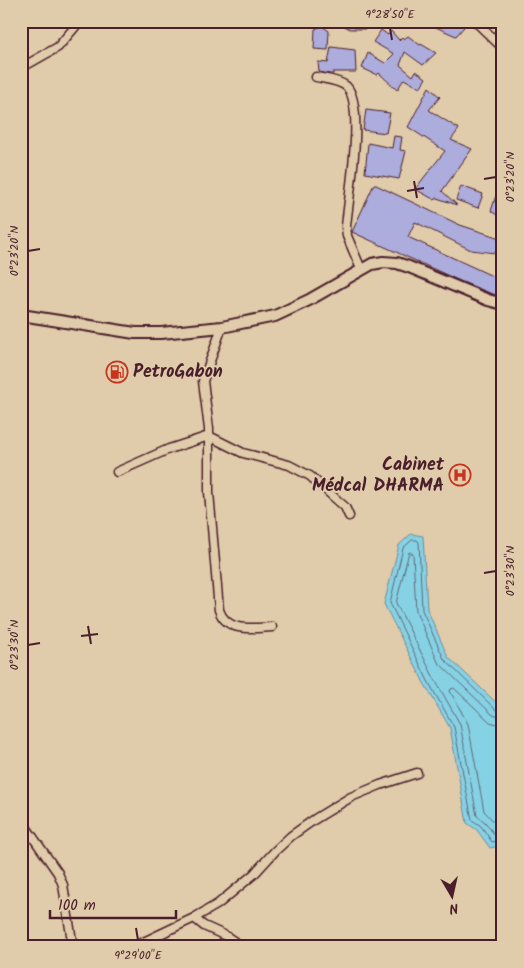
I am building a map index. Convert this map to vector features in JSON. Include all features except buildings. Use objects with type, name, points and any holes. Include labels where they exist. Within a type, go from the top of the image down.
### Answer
[{"type":"main road","points":[[21,315],[135,333],[161,333],[222,327],[275,316],[309,300],[372,264],[383,262],[397,263],[488,300],[503,304]]},
{"type":"street","points":[[21,68],[58,47],[80,21]]},
{"type":"street","points":[[476,21],[503,48]]},
{"type":"street","points":[[316,77],[345,85],[351,92],[354,102],[356,114],[354,153],[346,227],[347,236],[362,269]]},
{"type":"street","points":[[222,327],[203,381],[209,436],[209,492],[219,610],[222,618],[235,627],[272,627]]},
{"type":"street","points":[[117,472],[169,449],[209,436],[243,453],[289,465],[310,476],[345,507],[349,516]]},
{"type":"street","points":[[134,947],[194,918],[218,904],[254,874],[275,850],[315,819],[363,791],[417,773]]},
{"type":"street","points":[[21,820],[58,873],[63,885],[73,947]]},
{"type":"street","points":[[194,918],[204,926],[226,936],[243,947]]},
{"type":"water","points":[[411,534],[423,536],[427,609],[448,657],[503,709],[503,845],[490,848],[477,830],[467,823],[450,728],[424,683],[384,604],[399,545]]},
{"type":"place","name":"PetroGabon","points":[[117,372]]},
{"type":"place","name":"Cabinet Médcal DHARMA","points":[[460,475]]}]
